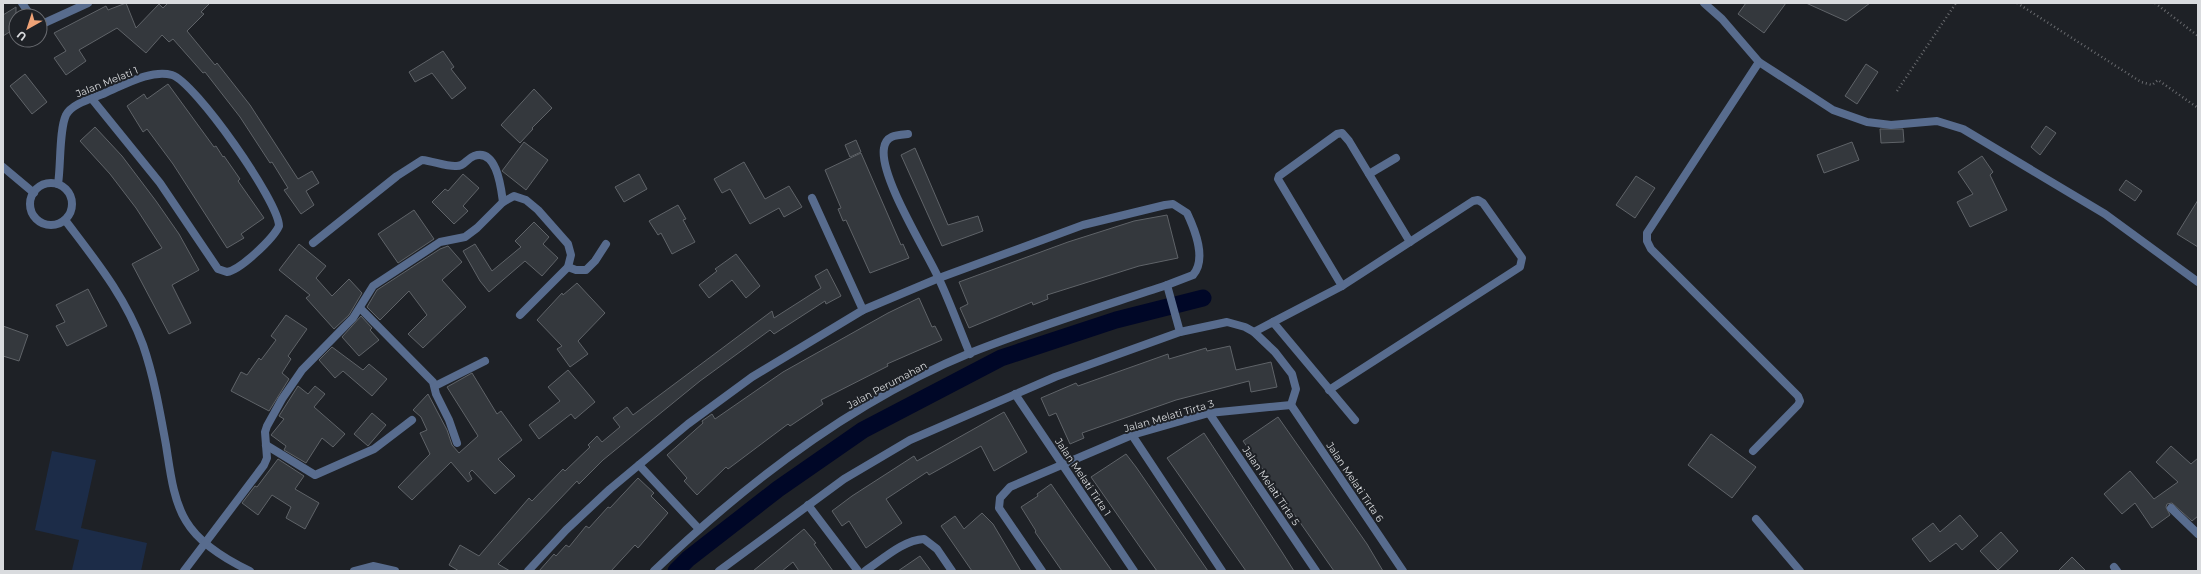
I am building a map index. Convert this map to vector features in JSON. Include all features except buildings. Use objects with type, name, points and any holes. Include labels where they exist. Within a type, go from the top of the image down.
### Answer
[{"type":"street","points":[[48,21],[88,3]]},
{"type":"street","points":[[1704,3],[1722,19],[1759,62],[1834,110],[1867,122],[1892,125],[1937,121],[1963,129],[2105,214],[2198,282]]},
{"type":"street","points":[[1753,451],[1798,405],[1800,401],[1798,396],[1652,249],[1646,241],[1648,233],[1759,62]]},
{"type":"street","name":"Jalan Melati 1","points":[[58,184],[66,116],[70,109],[92,99],[150,76],[164,74],[181,80],[202,101],[257,179],[278,216],[279,226],[274,234],[230,272],[222,272],[214,264],[160,182],[92,99]]},
{"type":"street","points":[[1342,286],[1280,185],[1279,176],[1337,134],[1342,133],[1349,141],[1410,242]]},
{"type":"street","points":[[908,134],[894,135],[887,140],[884,147],[885,160],[899,199],[938,278],[970,354]]},
{"type":"street","points":[[313,243],[396,176],[422,160],[456,167],[464,164],[471,157],[477,155],[487,158],[496,167],[500,177],[503,202]]},
{"type":"street","points":[[1369,174],[1396,158]]},
{"type":"street","points":[[3,167],[34,193]]},
{"type":"street","points":[[44,184],[58,184],[65,188],[72,200],[72,207],[65,220],[52,224],[38,219],[31,207],[34,193],[44,184]]},
{"type":"street","points":[[184,571],[205,541],[261,469],[267,458],[265,432],[267,426],[288,389],[302,370],[361,309],[369,291],[378,282],[440,242],[465,237],[477,228],[503,202],[514,196],[519,196],[538,210],[568,244],[571,259],[568,267],[520,315]]},
{"type":"street","points":[[812,198],[863,310]]},
{"type":"street","points":[[1254,332],[1342,286],[1478,200],[1488,209],[1522,258],[1520,267],[1330,390]]},
{"type":"street","name":"Jalan Perumahan","points":[[654,571],[699,529],[786,458],[816,437],[897,389],[970,354],[1168,288],[1186,279],[1197,271],[1200,255],[1187,213],[1173,204],[1083,224],[938,278]]},
{"type":"street","points":[[65,220],[105,272],[129,310],[147,361],[160,411],[175,492],[186,521],[205,541],[232,561],[250,571]]},
{"type":"street","points":[[568,267],[576,270],[586,270],[596,261],[606,244]]},
{"type":"street","points":[[528,571],[566,530],[639,465],[688,424],[752,377],[863,310],[938,278]]},
{"type":"street","points":[[1168,288],[1180,332]]},
{"type":"street","points":[[361,309],[435,386],[436,394],[450,420],[458,443]]},
{"type":"street","points":[[719,571],[844,479],[910,440],[1088,364],[1180,332],[1227,322],[1245,327],[1254,332],[1274,352],[1292,374],[1296,389],[1291,405]]},
{"type":"street","points":[[1273,322],[1355,420]]},
{"type":"street","points":[[435,386],[485,362]]},
{"type":"street","name":"Jalan Melati Tirta 1","points":[[1015,394],[1134,571]]},
{"type":"street","name":"Jalan Melati Tirta 3","points":[[1042,571],[999,508],[999,503],[1003,493],[1010,487],[1063,466],[1132,435],[1209,413],[1291,405]]},
{"type":"street","name":"Jalan Melati Tirta 6","points":[[1291,405],[1403,571]]},
{"type":"street","name":"Jalan Melati Tirta 5","points":[[1209,413],[1316,571]]},
{"type":"street","points":[[266,445],[315,475],[374,449],[412,420]]},
{"type":"street","points":[[1132,435],[1222,571]]},
{"type":"street","points":[[639,465],[699,529]]},
{"type":"street","points":[[808,505],[858,571]]},
{"type":"street","points":[[2171,508],[2198,534]]},
{"type":"street","points":[[1756,518],[1800,571]]},
{"type":"street","points":[[865,571],[907,544],[924,539],[937,549],[952,571]]},
{"type":"street","points":[[354,571],[364,567],[373,566],[395,571]]},
{"type":"path","points":[[1897,91],[1956,3]]},
{"type":"path","points":[[2017,3],[2141,82],[2152,85],[2158,80],[2198,108]]},
{"type":"path","points":[[2155,3],[2198,36]]},
{"type":"shaded area","points":[[52,451],[96,460],[81,528],[147,543],[141,571],[72,570],[79,540],[35,530]]},
{"type":"waterway","points":[[676,571],[688,559],[778,489],[863,430],[1001,358],[1116,320],[1203,298]]}]
